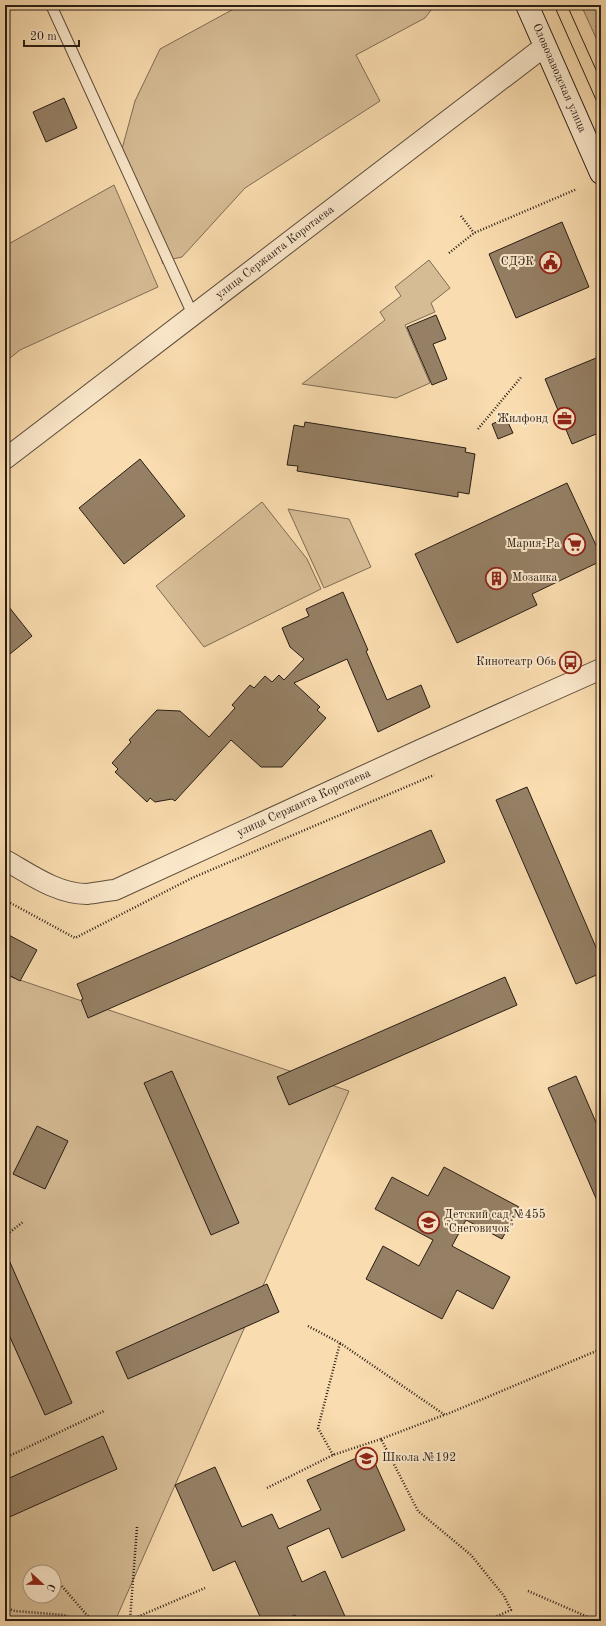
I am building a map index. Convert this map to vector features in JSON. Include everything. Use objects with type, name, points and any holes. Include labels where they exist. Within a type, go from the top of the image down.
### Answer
[{"type":"street","name":"Оловозаводская улица","points":[[527,5],[601,174]]},
{"type":"street","name":"улица Сержанта Коротаева","points":[[5,459],[545,46]]},
{"type":"street","name":"улица Сержанта Коротаева","points":[[5,860],[43,882],[66,891],[86,894],[114,890],[601,669]]},
{"type":"lane","points":[[51,5],[193,315]]},
{"type":"path","points":[[448,253],[474,233],[577,189]]},
{"type":"path","points":[[461,216],[474,233]]},
{"type":"path","points":[[478,429],[522,376]]},
{"type":"path","points":[[5,1236],[23,1222]]},
{"type":"path","points":[[308,1326],[340,1343],[445,1415]]},
{"type":"path","points":[[333,1455],[318,1428],[340,1343]]},
{"type":"path","points":[[267,1488],[333,1455],[445,1415],[601,1349]]},
{"type":"path","points":[[5,1458],[104,1411]]},
{"type":"path","points":[[381,1439],[418,1511],[472,1555],[504,1596],[511,1610],[486,1621]]},
{"type":"path","points":[[137,1527],[130,1621],[205,1588]]},
{"type":"path","points":[[62,1586],[92,1621]]},
{"type":"path","points":[[528,1592],[588,1617]]},
{"type":"path","points":[[5,1608],[15,1611],[64,1615],[77,1621]]},
{"type":"shaded area","points":[[241,5],[435,5],[425,18],[356,55],[380,101],[245,188],[182,257],[168,260],[163,264],[122,149],[135,101],[160,49]]},
{"type":"shaded area","points":[[581,5],[601,5],[601,49]]},
{"type":"shaded area","points":[[114,185],[158,287],[20,350],[5,362],[5,246]]},
{"type":"shaded area","points":[[429,260],[450,288],[431,303],[435,312],[405,325],[430,383],[396,398],[302,384],[385,320],[380,312],[401,296],[395,287]]},
{"type":"shaded area","points":[[262,502],[307,559],[321,589],[204,647],[156,586]]},
{"type":"shaded area","points":[[288,509],[349,519],[371,567],[324,588]]},
{"type":"shaded area","points":[[5,975],[349,1091],[115,1621],[5,1621]]},
{"type":"building","points":[[64,98],[77,128],[46,142],[33,112]]},
{"type":"building","points":[[562,222],[589,287],[516,318],[489,254]]},
{"type":"building","points":[[436,315],[446,339],[433,344],[447,379],[432,385],[407,327]]},
{"type":"building","points":[[601,356],[601,432],[572,444],[545,379]]},
{"type":"building","points":[[506,418],[513,433],[498,439],[492,424]]},
{"type":"building","points":[[305,422],[466,448],[465,452],[475,454],[469,494],[458,492],[458,497],[297,471],[298,466],[287,465],[294,425],[304,427]]},
{"type":"building","points":[[140,459],[185,516],[124,564],[79,508]]},
{"type":"building","name":"Мозаика","points":[[567,483],[601,556],[601,561],[532,594],[537,605],[457,643],[415,554]]},
{"type":"building","points":[[343,592],[368,650],[366,651],[387,700],[421,685],[430,707],[378,732],[347,659],[294,683],[320,707],[317,710],[326,718],[282,767],[261,767],[231,740],[175,801],[172,799],[155,802],[150,798],[147,802],[115,772],[118,769],[112,763],[131,742],[129,740],[157,710],[180,711],[209,737],[235,708],[232,705],[250,685],[254,688],[265,676],[272,682],[279,675],[284,680],[304,659],[290,647],[282,628],[309,616],[306,609]]},
{"type":"building","points":[[5,602],[32,636],[5,658]]},
{"type":"building","points":[[527,787],[601,959],[601,973],[576,984],[496,800]]},
{"type":"building","points":[[431,830],[445,862],[88,1018],[77,984]]},
{"type":"building","points":[[5,933],[37,950],[20,981],[5,973]]},
{"type":"building","points":[[505,977],[517,1005],[289,1105],[277,1077]]},
{"type":"building","points":[[172,1071],[239,1223],[211,1235],[144,1083]]},
{"type":"building","points":[[576,1076],[601,1134],[601,1210],[548,1088]]},
{"type":"building","points":[[37,1126],[68,1141],[45,1189],[13,1174]]},
{"type":"building","points":[[444,1167],[519,1207],[502,1239],[466,1220],[452,1246],[510,1277],[493,1309],[457,1290],[442,1319],[366,1279],[383,1246],[419,1266],[433,1240],[375,1209],[392,1177],[428,1196]]},
{"type":"building","points":[[5,1251],[72,1403],[45,1415],[5,1326]]},
{"type":"building","points":[[267,1284],[279,1312],[128,1379],[116,1352]]},
{"type":"building","points":[[103,1436],[117,1469],[5,1519],[5,1480]]},
{"type":"building","points":[[370,1452],[405,1530],[342,1558],[329,1528],[287,1547],[302,1582],[325,1571],[347,1621],[298,1621],[295,1615],[282,1621],[262,1621],[235,1561],[213,1571],[175,1485],[215,1467],[242,1527],[272,1514],[279,1529],[321,1510],[307,1480]]},
{"type":"tram line","points":[[554,5],[601,111]]},
{"type":"tram line","points":[[567,5],[601,81]]},
{"type":"place","name":"СДЭК","points":[[550,262]]},
{"type":"place","name":"Жилфонд","points":[[564,419]]},
{"type":"place","name":"Мария-Ра","points":[[575,544]]},
{"type":"place","name":"Мозаика","points":[[496,578]]},
{"type":"place","name":"Кинотеатр Обь","points":[[571,662]]},
{"type":"place","name":"Детский сад №455 \"Снеговичок\"","points":[[429,1222]]},
{"type":"place","name":"Школа №192","points":[[367,1458]]}]
